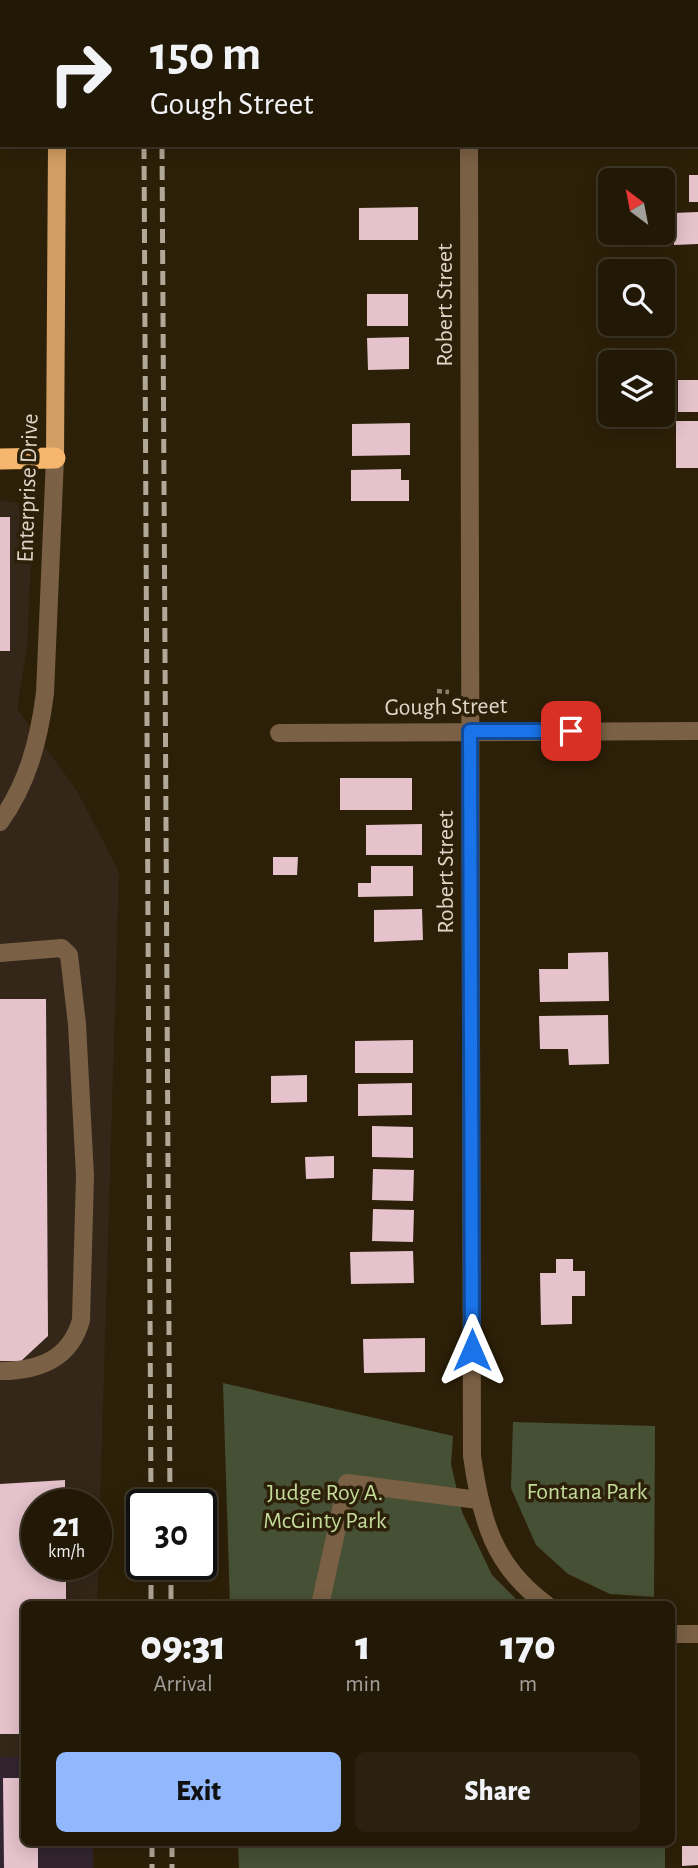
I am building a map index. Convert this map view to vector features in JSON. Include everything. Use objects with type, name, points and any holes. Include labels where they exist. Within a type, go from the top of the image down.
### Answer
[{"type":"highway","points":[[0,459],[55,458]]},
{"type":"main road","name":"Enterprise Drive","points":[[55,458],[57,147]]},
{"type":"street","name":"Robert Street","points":[[469,147],[472,1456],[478,1500],[490,1535],[509,1569],[542,1601]]},
{"type":"street","name":"Enterprise Drive","points":[[0,822],[24,781],[40,729],[45,693],[55,458]]},
{"type":"street","name":"Gough Street","points":[[279,733],[698,731]]},
{"type":"street","points":[[0,953],[62,948],[69,955],[77,1024],[85,1176],[78,1330],[65,1350],[48,1362],[28,1370],[0,1371]]},
{"type":"street","points":[[321,1601],[347,1483],[478,1500]]},
{"type":"street","points":[[675,1634],[698,1634]]},
{"type":"path","points":[[437,691],[449,692]]},
{"type":"shaded area","points":[[0,500],[18,503],[31,561],[27,646],[17,709],[77,791],[119,872],[100,1489],[21,1489],[21,1580],[98,1580],[97,1601],[21,1601],[21,1757],[0,1757]]},
{"type":"shaded area","points":[[0,1757],[21,1757],[21,1846],[93,1846],[93,1868],[0,1868]]},
{"type":"green space","name":"Judge Roy A. McGinty Park","points":[[223,1383],[453,1436],[451,1464],[462,1512],[492,1575],[518,1601],[230,1601]]},
{"type":"green space","name":"Fontana Park","points":[[513,1422],[655,1426],[654,1597],[610,1594],[568,1574],[536,1545],[511,1488]]},
{"type":"green space","points":[[238,1846],[665,1846],[665,1868],[239,1868]]},
{"type":"building","points":[[689,175],[698,175],[698,202],[689,202]]},
{"type":"building","points":[[418,207],[418,240],[359,240],[359,208]]},
{"type":"building","points":[[698,212],[698,244],[676,245],[676,213]]},
{"type":"building","points":[[367,294],[408,294],[408,326],[367,326]]},
{"type":"building","points":[[409,337],[409,369],[368,370],[367,338]]},
{"type":"building","points":[[678,380],[698,380],[698,412],[678,412]]},
{"type":"building","points":[[676,421],[698,421],[698,468],[676,468]]},
{"type":"building","points":[[410,423],[410,455],[352,456],[352,424]]},
{"type":"building","points":[[401,469],[401,480],[409,480],[409,501],[351,501],[351,470]]},
{"type":"building","points":[[0,517],[10,517],[10,651],[0,651]]},
{"type":"building","points":[[340,778],[412,778],[412,810],[340,810]]},
{"type":"building","points":[[422,824],[422,855],[366,855],[366,825]]},
{"type":"building","points":[[273,857],[298,857],[297,875],[273,875]]},
{"type":"building","points":[[371,866],[413,866],[413,896],[358,897],[358,883],[371,883]]},
{"type":"building","points":[[422,909],[423,940],[374,942],[374,910]]},
{"type":"building","points":[[608,952],[609,1001],[540,1002],[539,969],[568,969],[568,953]]},
{"type":"building","points":[[0,999],[46,999],[48,1336],[21,1361],[0,1361]]},
{"type":"building","points":[[608,1015],[609,1064],[569,1065],[568,1049],[540,1049],[539,1016]]},
{"type":"building","points":[[413,1040],[413,1073],[355,1073],[355,1041]]},
{"type":"building","points":[[307,1075],[307,1102],[271,1103],[271,1076]]},
{"type":"building","points":[[412,1083],[412,1115],[358,1116],[358,1084]]},
{"type":"building","points":[[372,1126],[413,1127],[413,1158],[372,1157]]},
{"type":"building","points":[[334,1156],[334,1178],[306,1179],[305,1157]]},
{"type":"building","points":[[373,1169],[414,1170],[413,1201],[372,1200]]},
{"type":"building","points":[[373,1209],[414,1210],[413,1242],[372,1241]]},
{"type":"building","points":[[413,1251],[414,1283],[351,1284],[350,1252]]},
{"type":"building","points":[[556,1259],[573,1259],[573,1271],[585,1271],[585,1296],[572,1296],[572,1324],[541,1325],[540,1273],[556,1273]]},
{"type":"building","points":[[425,1338],[425,1372],[364,1373],[363,1339]]},
{"type":"building","points":[[65,1480],[65,1489],[21,1489],[21,1580],[66,1580],[66,1601],[21,1601],[21,1734],[0,1734],[0,1484]]},
{"type":"building","points":[[3,1778],[21,1778],[21,1846],[38,1846],[38,1868],[4,1868]]},
{"type":"building","points":[[682,1846],[698,1846],[698,1865],[682,1866]]},
{"type":"railway","points":[[144,147],[151,1489]]},
{"type":"railway","points":[[162,147],[170,1489]]},
{"type":"railway","points":[[151,1580],[151,1601]]},
{"type":"railway","points":[[171,1580],[171,1601]]},
{"type":"railway","points":[[152,1846],[152,1868]]},
{"type":"railway","points":[[172,1846],[172,1868]]},
{"type":"route","points":[[472,1350],[470,731],[571,731]]}]
